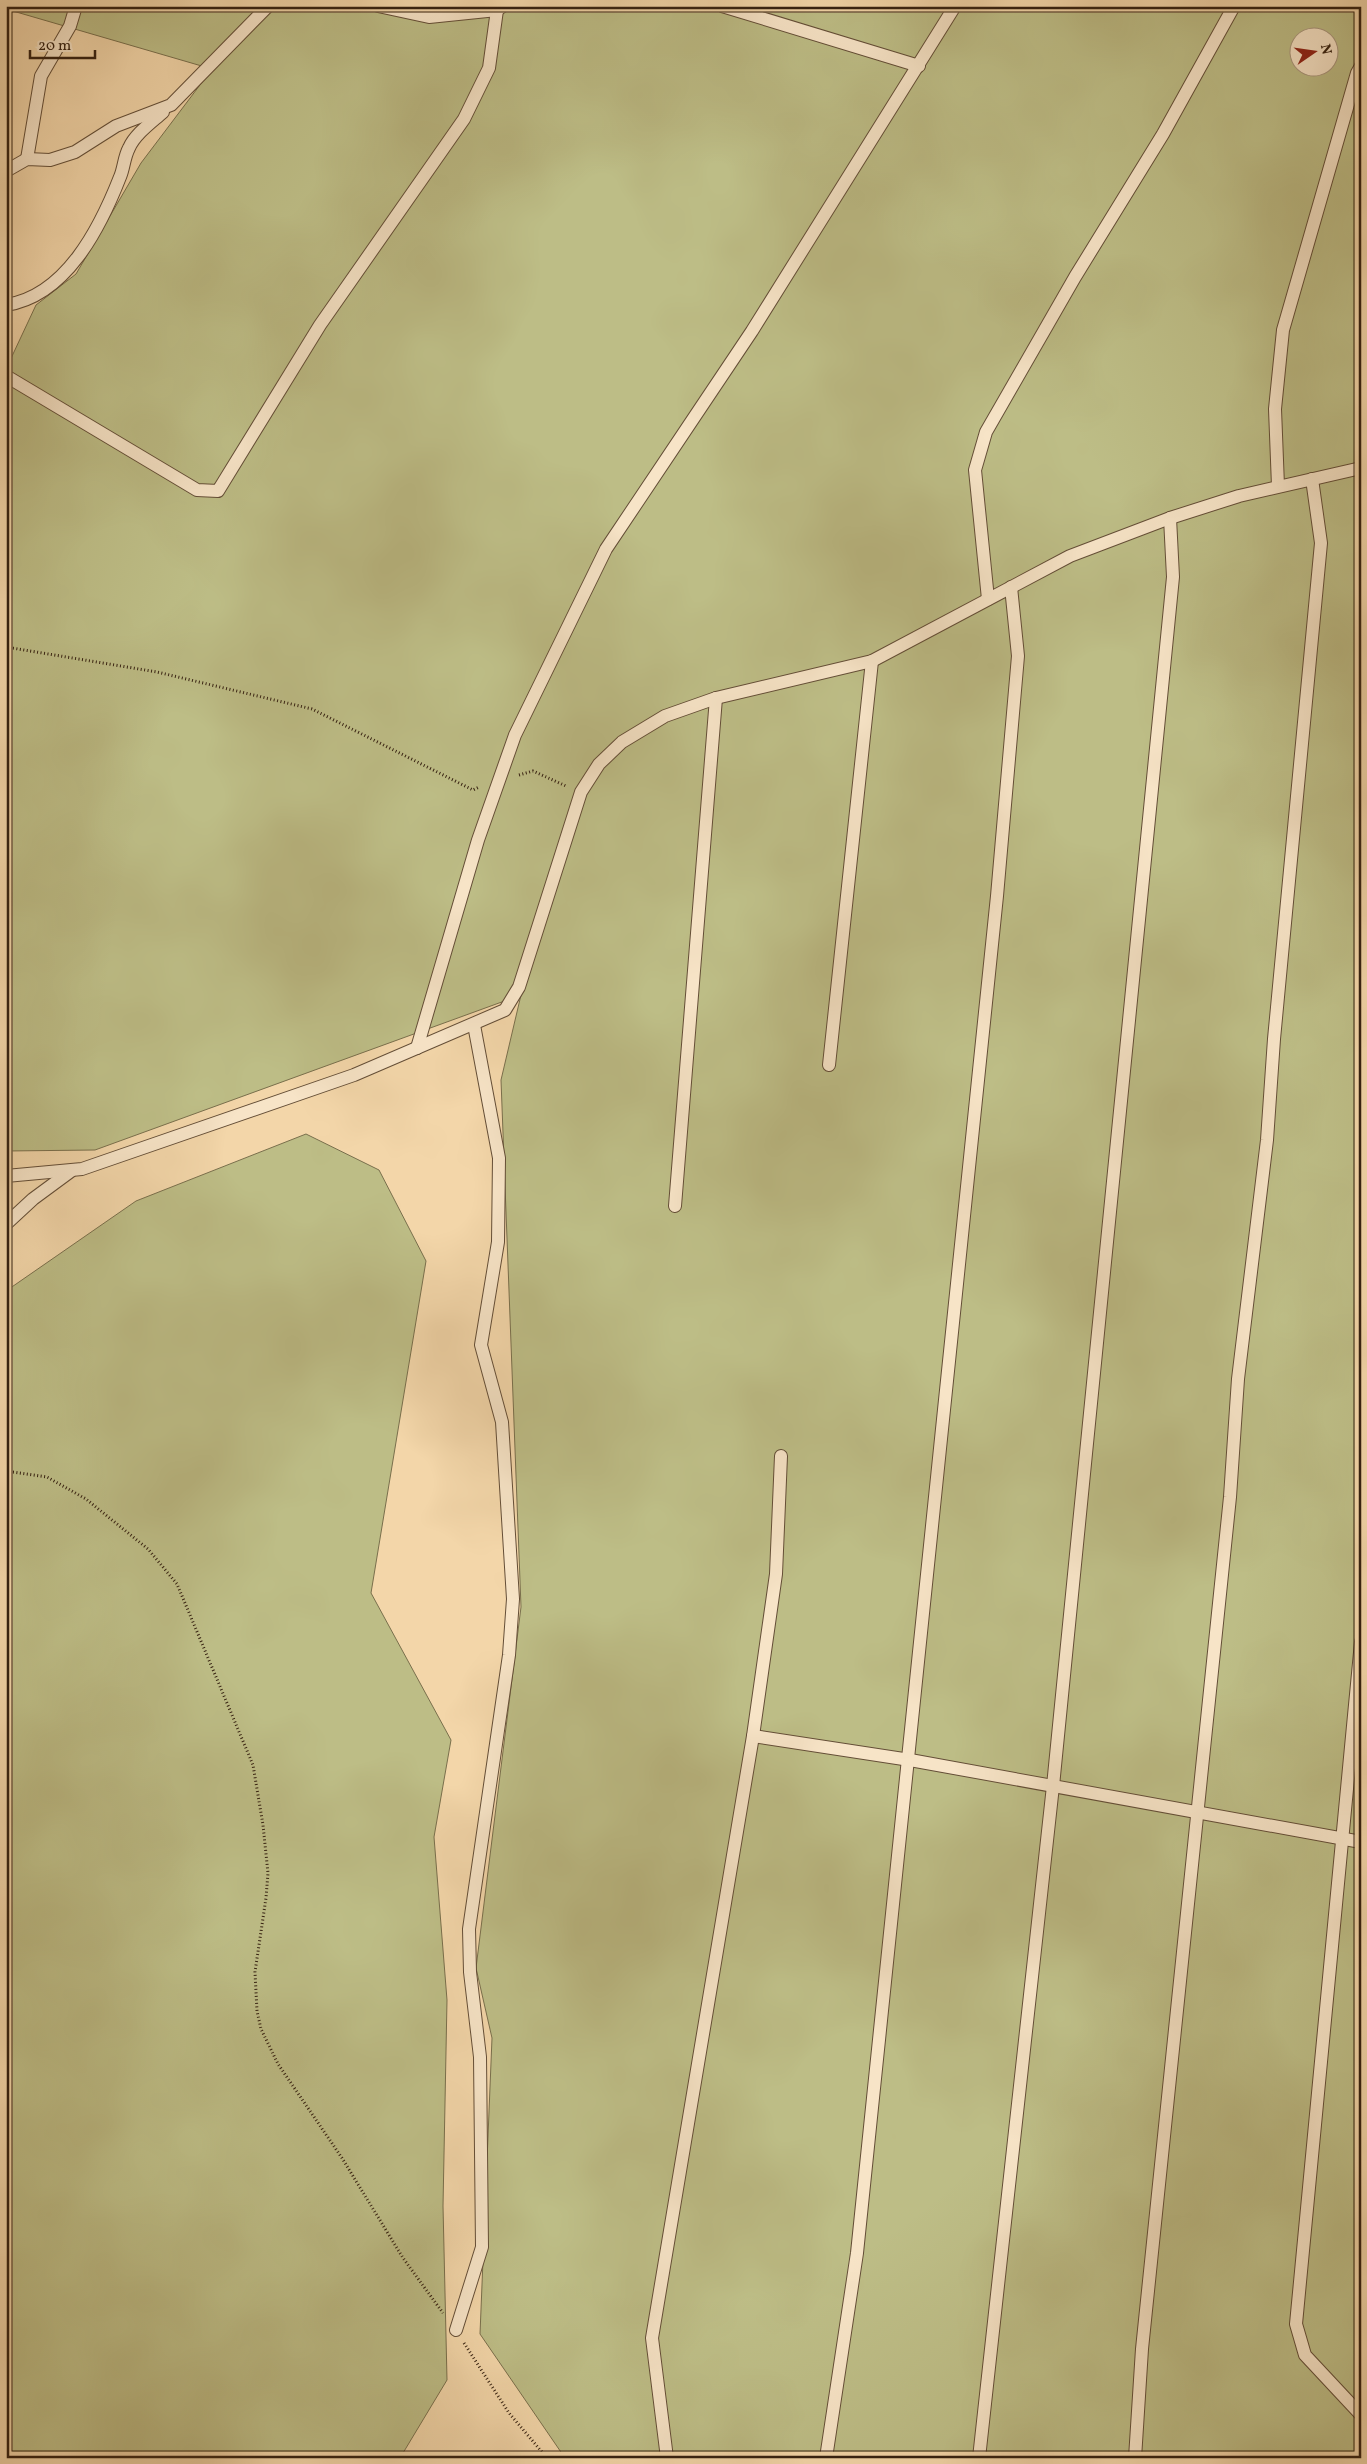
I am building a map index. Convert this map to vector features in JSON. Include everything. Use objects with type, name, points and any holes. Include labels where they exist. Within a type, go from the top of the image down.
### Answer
[{"type":"lane","points":[[27,159],[41,76],[70,26],[76,6]]},
{"type":"lane","points":[[6,306],[23,303],[67,272],[81,255],[108,207],[122,174],[129,147],[145,128],[171,106],[268,6]]},
{"type":"lane","points":[[6,376],[197,490],[218,490],[320,325],[464,119],[489,68],[500,8],[429,17],[378,6]]},
{"type":"lane","points":[[722,6],[919,66]]},
{"type":"lane","points":[[417,1048],[478,840],[515,735],[606,549],[752,331],[955,6]]},
{"type":"lane","points":[[988,599],[975,470],[986,432],[1075,277],[1164,134],[1234,6]]},
{"type":"lane","points":[[1278,486],[1274,409],[1283,330],[1354,82],[1361,66]]},
{"type":"lane","points":[[6,171],[27,159],[50,160],[75,152],[116,126],[171,106]]},
{"type":"lane","points":[[6,1176],[71,1171],[354,1075],[506,1010],[519,987],[581,792],[599,764],[622,742],[665,716],[716,698],[872,661],[1070,556],[1170,518],[1278,486],[1361,468]]},
{"type":"lane","points":[[1135,2458],[1142,2350],[1230,1497],[1238,1378],[1267,1140],[1275,1030],[1321,542],[1312,479]]},
{"type":"lane","points":[[979,2458],[1053,1786],[1173,577],[1170,518]]},
{"type":"lane","points":[[826,2458],[858,2253],[997,896],[1018,656],[1011,587]]},
{"type":"lane","points":[[829,1065],[872,661]]},
{"type":"lane","points":[[675,1206],[716,698]]},
{"type":"lane","points":[[456,2330],[482,2248],[480,2057],[470,1972],[469,1929],[509,1655],[512,1599],[502,1422],[481,1345],[498,1242],[499,1158],[474,1025]]},
{"type":"lane","points":[[6,1224],[33,1199],[71,1171]]},
{"type":"lane","points":[[667,2458],[652,2338],[753,1736],[776,1574],[781,1456]]},
{"type":"lane","points":[[1361,1642],[1296,2324],[1305,2355],[1361,2415]]},
{"type":"lane","points":[[753,1736],[910,1760],[1361,1842]]},
{"type":"path","points":[[6,647],[157,672],[312,709],[473,790],[500,779],[533,771],[581,792]]},
{"type":"path","points":[[6,1471],[47,1477],[86,1499],[148,1549],[177,1584],[253,1765],[264,1832],[268,1873],[255,1972],[257,2011],[261,2029],[278,2064],[342,2158],[404,2258],[456,2330],[509,2413],[547,2458]]},
{"type":"path","points":[[6,2456],[12,2458]]},
{"type":"green space","points":[[6,6],[1361,6],[1361,2458],[565,2458],[480,2334],[492,2038],[476,1968],[521,1607],[501,1080],[521,995],[95,1150],[6,1151],[6,369],[36,305],[76,274],[141,163],[212,69],[6,9]]},
{"type":"green space","points":[[306,1134],[379,1170],[426,1261],[371,1593],[451,1740],[434,1837],[447,2000],[443,2206],[447,2380],[400,2458],[6,2458],[6,1291],[136,1201]]}]
